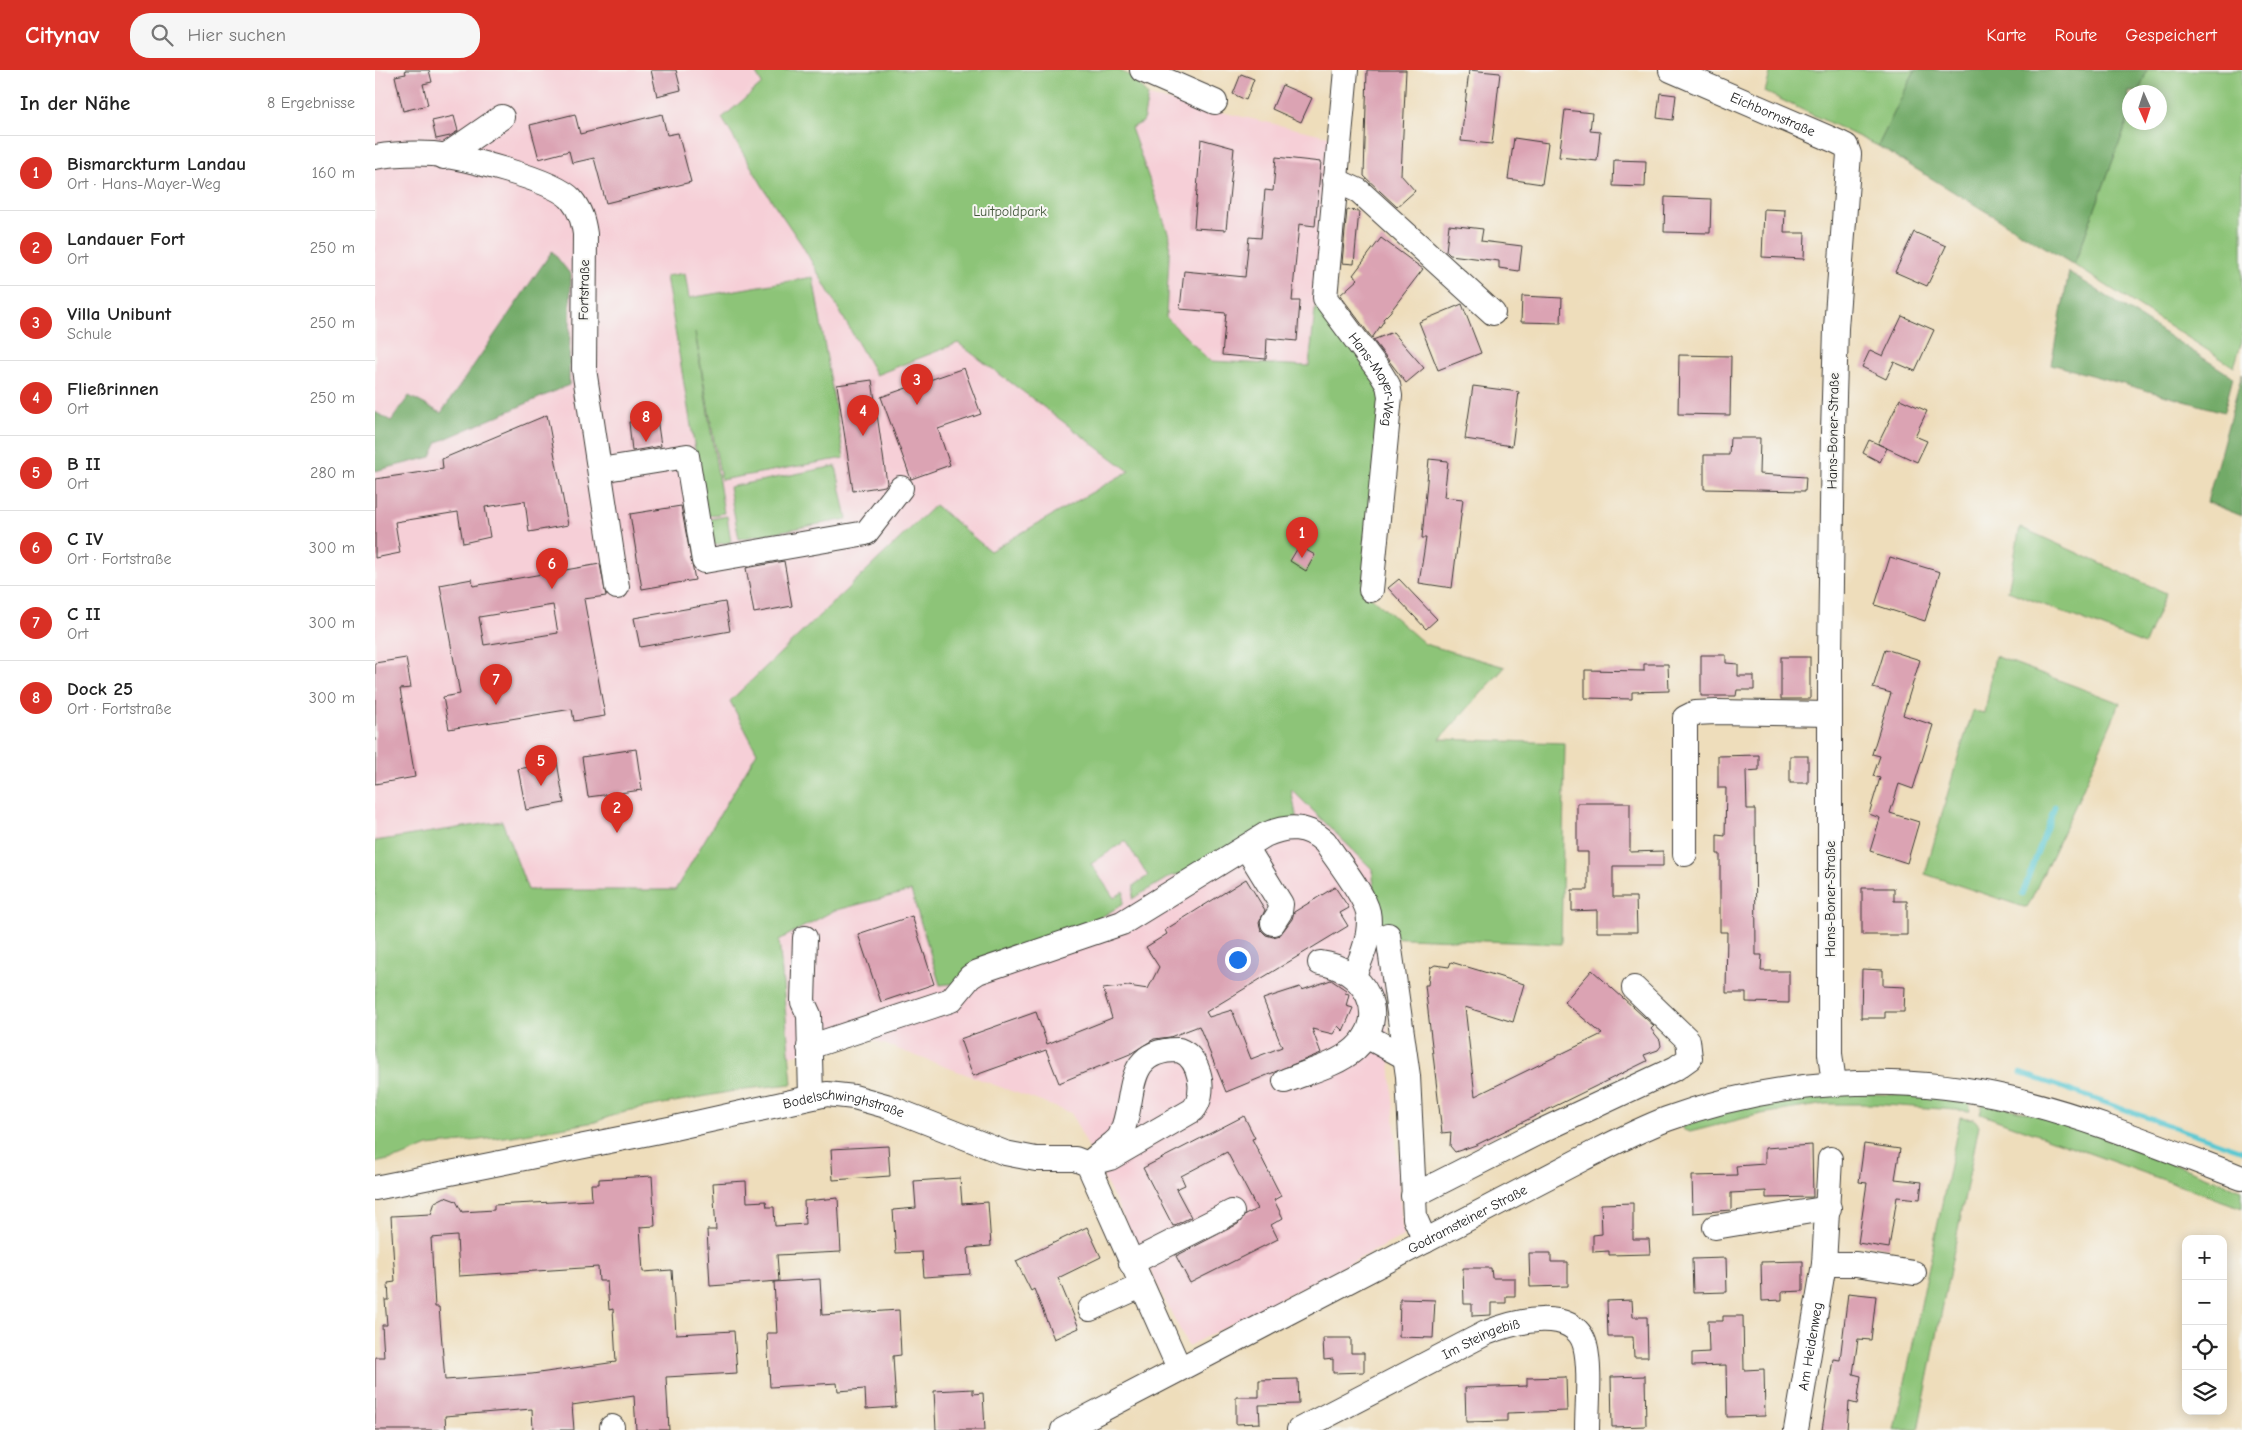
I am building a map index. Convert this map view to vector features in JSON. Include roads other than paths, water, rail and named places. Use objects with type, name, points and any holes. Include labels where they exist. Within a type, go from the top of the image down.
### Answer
[{"type":"street","points":[[1142,70],[1215,102]]},
{"type":"street","name":"Hans-Mayer-Weg","points":[[1346,70],[1325,298],[1380,372],[1388,385],[1390,396],[1371,590]]},
{"type":"street","name":"Eichbornstraße","points":[[1671,70],[1822,134],[1847,148]]},
{"type":"street","points":[[444,156],[502,117]]},
{"type":"street","name":"Hans-Boner-Straße","points":[[1834,1083],[1830,1054],[1830,714],[1833,432],[1836,328],[1849,166],[1847,148]]},
{"type":"street","name":"Fortstraße","points":[[375,156],[432,154],[473,162],[553,186],[570,198],[581,214],[585,234],[584,369],[617,587]]},
{"type":"street","points":[[1335,180],[1359,191],[1493,313]]},
{"type":"street","points":[[600,470],[687,456],[704,561],[866,533],[901,488]]},
{"type":"street","points":[[1685,854],[1685,718],[1695,713],[1716,712],[1830,714]]},
{"type":"street","points":[[809,1047],[951,1000],[970,977],[978,972],[1123,923],[1265,834],[1292,827],[1317,835],[1325,842],[1367,912],[1366,941],[1354,975]]},
{"type":"street","points":[[1246,847],[1281,904],[1278,918],[1273,923]]},
{"type":"street","points":[[1389,935],[1405,1057],[1413,1196],[1417,1225],[1425,1241]]},
{"type":"street","points":[[805,938],[803,1002],[809,1015],[809,1047],[819,1095]]},
{"type":"street","points":[[1285,1081],[1351,1052],[1366,1036],[1370,1023],[1370,1003],[1365,988],[1354,975],[1331,964],[1320,963]]},
{"type":"street","points":[[1413,1196],[1537,1133],[1676,1068],[1690,1058],[1689,1040],[1633,988]]},
{"type":"street","points":[[1366,1036],[1405,1057]]},
{"type":"street","name":"Godramsteiner Straße","points":[[1063,1430],[1581,1159],[1667,1119],[1735,1100],[1834,1083],[1895,1083],[1978,1092],[2031,1104],[2153,1144],[2242,1178]]},
{"type":"street","name":"Bodelschwinghstraße","points":[[375,1188],[819,1095],[854,1097],[887,1106],[1005,1153],[1036,1159],[1076,1162],[1110,1158],[1130,1137]]},
{"type":"street","name":"Am Heidenweg","points":[[1796,1430],[1824,1264],[1829,1208],[1829,1158]]},
{"type":"street","points":[[1076,1162],[1131,1263],[1179,1368]]},
{"type":"street","points":[[1715,1227],[1829,1208]]},
{"type":"street","points":[[1131,1263],[1232,1212]]},
{"type":"street","points":[[1824,1264],[1856,1264],[1914,1273]]},
{"type":"street","points":[[1090,1309],[1141,1286]]},
{"type":"street","name":"Im Steingebiß","points":[[1299,1430],[1506,1324],[1548,1320],[1576,1329],[1585,1344],[1587,1430]]},
{"type":"waterway","points":[[2022,894],[2055,806]]},
{"type":"waterway","points":[[2021,1073],[2242,1151]]},
{"type":"place","name":"Villa Unibunt","points":[[917,405]]},
{"type":"place","name":"Fließrinnen","points":[[863,436]]},
{"type":"place","name":"Dock 25","points":[[646,442]]},
{"type":"place","name":"Bismarckturm Landau","points":[[1302,558]]},
{"type":"place","name":"C IV","points":[[552,589]]},
{"type":"place","name":"C II","points":[[496,705]]},
{"type":"place","name":"B II","points":[[541,786]]},
{"type":"place","name":"Landauer Fort","points":[[617,833]]},
{"type":"park label","name":"Luitpoldpark","points":[[1010,211]]}]
